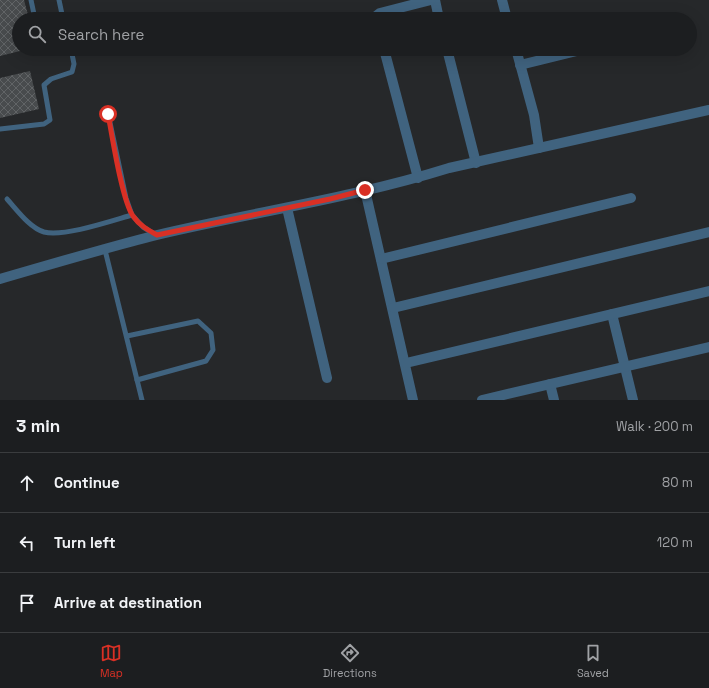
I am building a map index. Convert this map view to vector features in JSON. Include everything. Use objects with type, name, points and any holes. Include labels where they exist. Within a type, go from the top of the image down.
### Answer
[{"type":"street","points":[[384,12],[431,0]]},
{"type":"street","points":[[435,0],[438,12]]},
{"type":"street","points":[[502,0],[505,12]]},
{"type":"street","points":[[386,56],[418,178]]},
{"type":"street","points":[[449,56],[476,163]]},
{"type":"street","points":[[518,56],[534,115],[539,148]]},
{"type":"street","points":[[520,65],[557,56]]},
{"type":"street","points":[[0,279],[157,235],[287,208],[418,178],[449,168],[709,110]]},
{"type":"street","points":[[365,190],[406,363],[413,400]]},
{"type":"street","points":[[381,259],[631,198]]},
{"type":"street","points":[[287,208],[327,378]]},
{"type":"street","points":[[393,308],[709,232]]},
{"type":"street","points":[[406,363],[709,291]]},
{"type":"street","points":[[612,314],[632,400]]},
{"type":"street","points":[[482,400],[709,347]]},
{"type":"street","points":[[550,384],[554,400]]},
{"type":"lane","points":[[31,0],[34,12]]},
{"type":"lane","points":[[59,0],[62,12]]},
{"type":"lane","points":[[0,129],[44,124],[50,120],[51,117],[44,85],[51,79],[72,72],[74,64],[72,56]]},
{"type":"lane","points":[[108,114],[126,198],[132,215],[143,227],[157,235]]},
{"type":"lane","points":[[7,200],[31,224],[43,232],[60,233],[132,215]]},
{"type":"lane","points":[[105,250],[142,400]]},
{"type":"lane","points":[[127,336],[198,321],[211,333],[213,350],[206,361],[137,380]]},
{"type":"building","points":[[0,0],[24,0],[27,12],[12,12],[12,53],[0,56]]},
{"type":"building","points":[[30,71],[39,109],[0,118],[0,78]]},
{"type":"route","points":[[108,114],[126,198],[132,215],[143,227],[157,235],[330,199],[365,190]]}]
